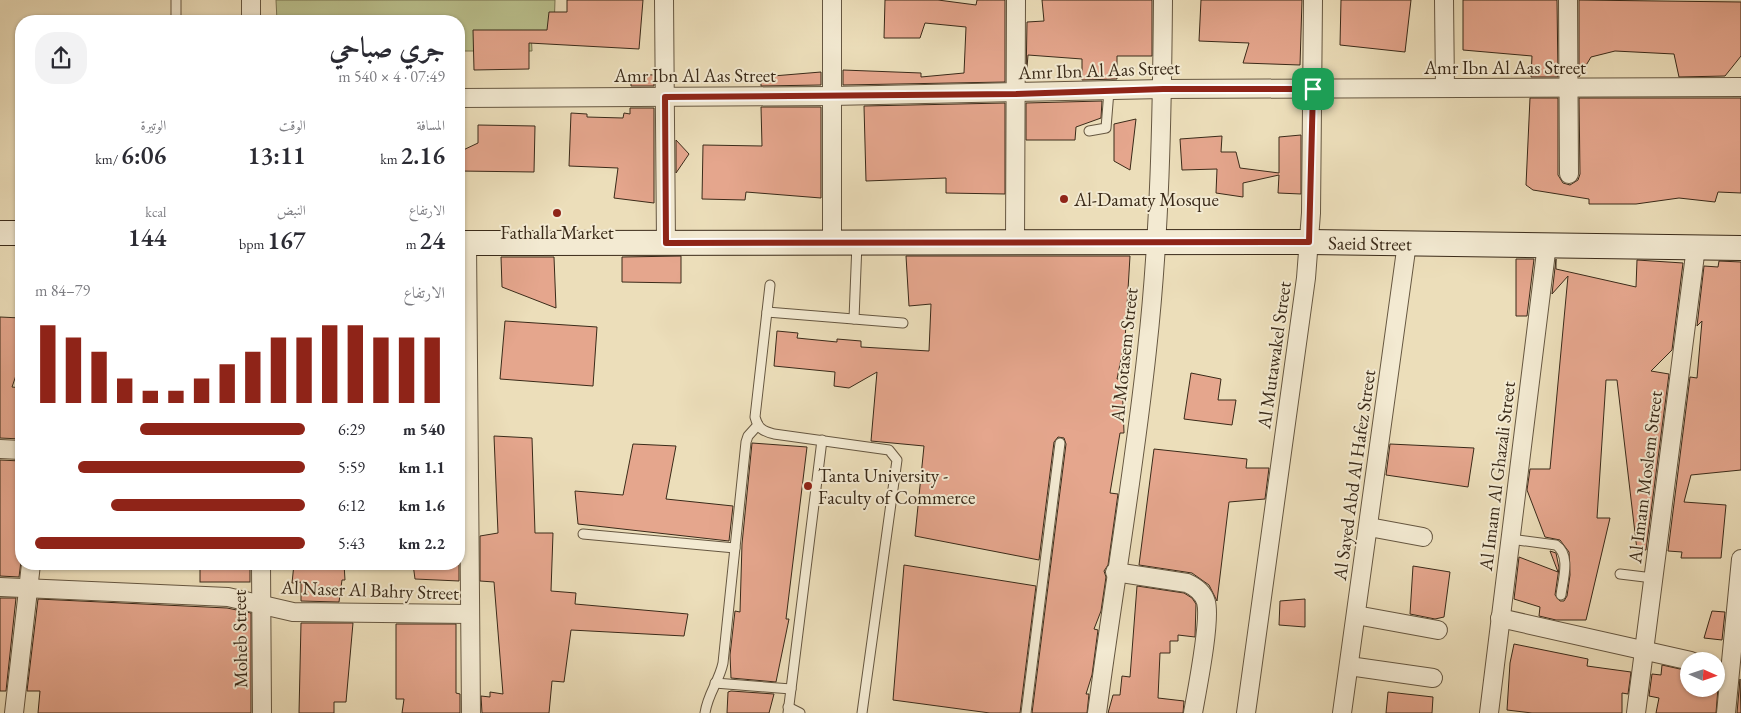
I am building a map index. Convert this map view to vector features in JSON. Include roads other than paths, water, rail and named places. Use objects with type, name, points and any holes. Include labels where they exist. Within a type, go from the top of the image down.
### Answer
[{"type":"street","points":[[251,0],[251,15]]},
{"type":"street","points":[[664,0],[666,243]]},
{"type":"street","points":[[832,0],[832,242]]},
{"type":"street","points":[[1015,242],[1016,0]]},
{"type":"street","name":"Al Motasem Street","points":[[1097,713],[1142,395],[1156,242],[1163,89],[1163,0]]},
{"type":"street","name":"Al Mutawakel Street","points":[[1246,713],[1302,315],[1309,242],[1313,0]]},
{"type":"street","points":[[1444,0],[1445,88]]},
{"type":"street","points":[[1568,0],[1569,174]]},
{"type":"street","name":"Amr Ibn Al Aas Street","points":[[465,98],[1016,94],[1163,89],[1741,87]]},
{"type":"street","points":[[0,232],[15,233]]},
{"type":"street","name":"Saeid Street","points":[[465,243],[1309,242],[1741,248]]},
{"type":"street","name":"Al Sayed Abd Al Hafez Street","points":[[1342,713],[1407,243]]},
{"type":"street","name":"Al Imam Al Ghazali Street","points":[[1488,713],[1547,244]]},
{"type":"street","name":"Al Imam Moslem Street","points":[[1636,713],[1696,247]]},
{"type":"street","points":[[0,450],[15,450]]},
{"type":"street","points":[[465,495],[470,614],[471,713]]},
{"type":"street","points":[[1369,527],[1423,537]]},
{"type":"street","points":[[1726,713],[1741,559]]},
{"type":"street","points":[[14,713],[30,570]]},
{"type":"street","name":"Moheb Street","points":[[260,570],[262,713]]},
{"type":"street","points":[[1116,572],[1187,583],[1197,589],[1204,598],[1208,615],[1194,713]]},
{"type":"street","name":"Al Naser Al Bahry Street","points":[[0,587],[228,597],[293,612],[470,614]]},
{"type":"street","points":[[1356,615],[1438,630]]},
{"type":"street","points":[[1500,618],[1680,659]]},
{"type":"street","points":[[1349,666],[1433,678]]},
{"type":"lane","points":[[176,0],[176,15]]},
{"type":"lane","points":[[1089,131],[1106,128],[1109,91]]},
{"type":"lane","points":[[854,319],[857,242]]},
{"type":"lane","points":[[770,286],[755,417],[757,426],[764,432],[774,434],[889,450],[897,460],[862,713]]},
{"type":"lane","points":[[767,312],[903,323]]},
{"type":"lane","points":[[705,713],[708,696],[723,663],[746,442],[748,436],[757,426]]},
{"type":"lane","points":[[800,713],[788,710],[822,440]]},
{"type":"lane","points":[[1026,713],[1060,443]]},
{"type":"lane","points":[[582,534],[735,548]]},
{"type":"lane","points":[[1510,539],[1556,545],[1560,548],[1565,558],[1561,595]]},
{"type":"lane","points":[[1620,574],[1653,578]]},
{"type":"lane","points":[[715,683],[791,689]]},
{"type":"place","name":"Al-Damaty Mosque","points":[[1064,199]]},
{"type":"place","name":"Fathalla Market","points":[[557,213]]},
{"type":"place","name":"Tanta University - Faculty of Commerce","points":[[808,486]]}]
